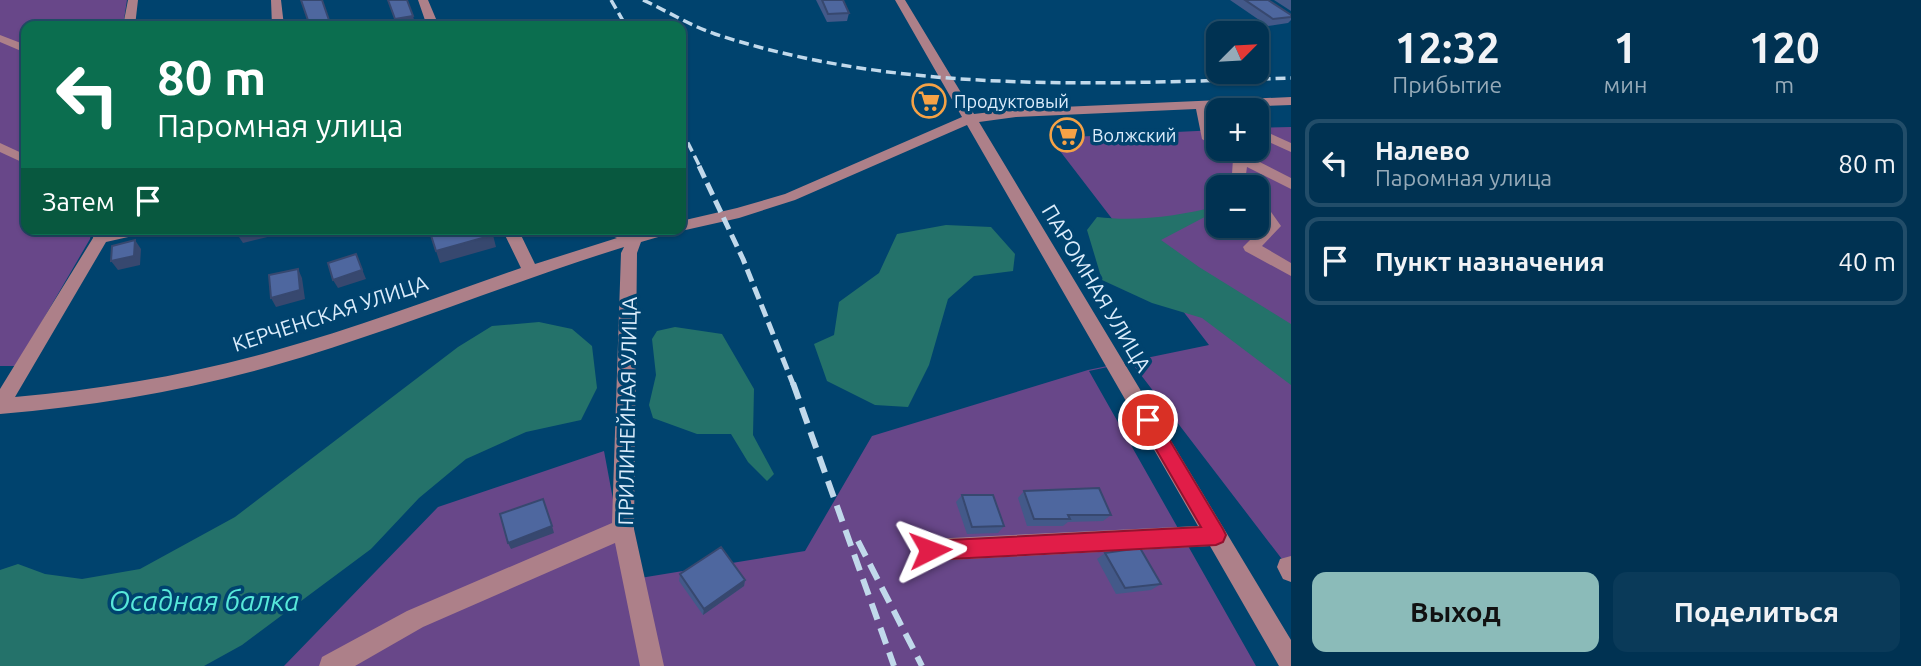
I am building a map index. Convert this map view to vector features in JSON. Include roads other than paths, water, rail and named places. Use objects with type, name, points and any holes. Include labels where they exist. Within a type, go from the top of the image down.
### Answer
[{"type":"street","points":[[130,21],[132,0]]},
{"type":"street","points":[[276,0],[278,21]]},
{"type":"street","points":[[423,0],[431,21]]},
{"type":"street","name":"ПАРОМНАЯ УЛИЦА","points":[[900,0],[1291,663]]},
{"type":"street","points":[[0,38],[21,47]]},
{"type":"street","points":[[686,225],[790,197],[970,118],[1016,113],[1291,101]]},
{"type":"street","points":[[1201,104],[1206,106]]},
{"type":"street","points":[[1201,104],[1206,126]]},
{"type":"street","points":[[1269,137],[1291,148]]},
{"type":"street","points":[[0,147],[21,158]]},
{"type":"street","points":[[1244,161],[1291,184]]},
{"type":"street","points":[[0,405],[101,235]]},
{"type":"street","points":[[513,235],[530,270]]},
{"type":"street","points":[[626,235],[635,238]]},
{"type":"street","name":"КЕРЧЕНСКАЯ УЛИЦА","points":[[0,405],[93,395],[212,374],[307,348],[530,270],[646,235]]},
{"type":"street","name":"ПРИЛИНЕЙНАЯ УЛИЦА","points":[[635,238],[629,253],[623,529],[652,666]]},
{"type":"street","points":[[1260,238],[1251,247],[1291,270]]},
{"type":"street","points":[[331,666],[415,619],[623,529]]},
{"type":"street","points":[[930,550],[1216,535]]},
{"type":"water","points":[[1206,209],[1206,216],[1161,240],[1291,324],[1291,385],[1202,318],[1152,303],[1102,280],[1087,230],[1097,217],[1127,219]]},
{"type":"water","points":[[946,225],[991,227],[1015,254],[1013,271],[974,276],[948,299],[929,365],[908,407],[875,405],[827,381],[814,344],[834,335],[839,302],[879,273],[897,234]]},
{"type":"water","name":"Осадная балка","points":[[539,322],[572,329],[592,346],[597,388],[581,420],[526,432],[466,459],[419,498],[371,549],[242,645],[204,666],[0,666],[0,570],[18,564],[45,574],[82,579],[140,569],[235,517],[458,347],[492,326]]},
{"type":"water","points":[[675,327],[722,334],[754,389],[753,435],[774,474],[767,481],[748,462],[731,434],[697,434],[653,418],[649,405],[656,375],[652,339],[657,331]]},
{"type":"railway","points":[[611,0],[623,21]]},
{"type":"railway","points":[[643,0],[684,21]]},
{"type":"railway","points":[[686,22],[715,34],[785,54],[928,76],[1073,83],[1291,78]]},
{"type":"railway","points":[[686,139],[700,167]]},
{"type":"railway","points":[[699,166],[743,259],[793,384]]},
{"type":"railway","points":[[793,383],[894,666]]},
{"type":"railway","points":[[858,541],[922,666]]},
{"type":"place","name":"Продуктовый","points":[[929,101]]},
{"type":"place","name":"Волжский","points":[[1067,135]]}]
